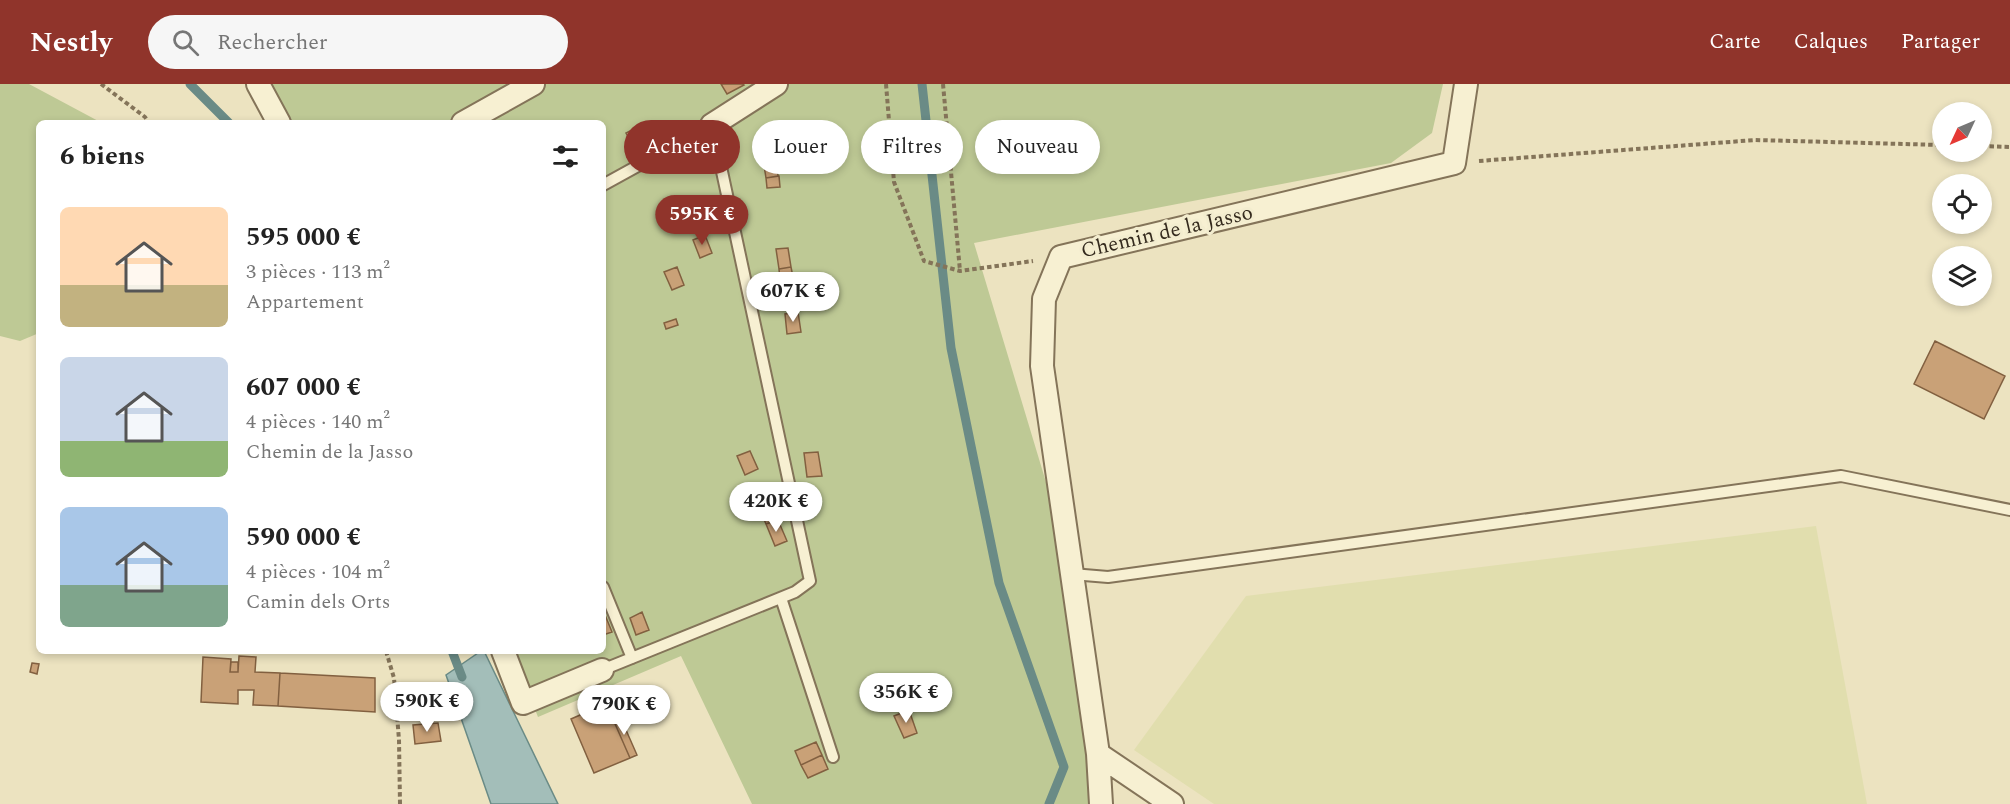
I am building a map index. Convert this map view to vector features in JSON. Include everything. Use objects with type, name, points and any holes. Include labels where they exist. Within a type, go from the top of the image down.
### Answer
[{"type":"street","points":[[258,84],[277,120]]},
{"type":"street","points":[[468,120],[533,84]]},
{"type":"street","points":[[720,120],[776,84]]},
{"type":"street","points":[[1454,163],[1466,84]]},
{"type":"street","name":"Chemin de la Jasso","points":[[1101,804],[1098,754],[1042,366],[1044,299],[1061,257],[1454,163]]},
{"type":"street","points":[[504,654],[523,703],[602,670]]},
{"type":"street","points":[[1098,754],[1172,804]]},
{"type":"lane","points":[[606,183],[624,173]]},
{"type":"lane","points":[[602,670],[781,598],[795,592],[810,581],[723,174]]},
{"type":"lane","points":[[1072,574],[1108,577],[1841,476],[2010,510]]},
{"type":"lane","points":[[606,594],[632,658]]},
{"type":"lane","points":[[781,598],[833,757]]},
{"type":"path","points":[[101,84],[147,120]]},
{"type":"path","points":[[886,84],[894,182],[924,261],[960,271],[1061,257]]},
{"type":"path","points":[[943,84],[960,271]]},
{"type":"path","points":[[1454,163],[1755,140],[1932,145]]},
{"type":"path","points":[[1992,146],[2010,147]]},
{"type":"path","points":[[387,654],[394,678],[399,740],[400,804]]},
{"type":"shaded area","points":[[1816,526],[1867,804],[1214,804],[1134,750],[1246,596]]},
{"type":"green space","points":[[0,84],[29,84],[96,120],[36,120],[36,334],[20,341],[0,336]]},
{"type":"green space","points":[[267,84],[1443,84],[1432,133],[1391,163],[974,243],[1076,582],[1105,804],[752,804],[681,656],[538,717],[513,654],[606,654],[606,120],[288,120]]},
{"type":"water","points":[[477,654],[485,654],[558,804],[491,804],[446,675]]},
{"type":"building","points":[[721,84],[743,84],[744,85],[727,94]]},
{"type":"building","points":[[765,174],[778,174],[778,176],[766,178]]},
{"type":"building","points":[[779,176],[780,187],[767,188],[766,178]]},
{"type":"building","points":[[705,235],[712,253],[700,258],[693,240]]},
{"type":"building","points":[[788,248],[791,267],[779,269],[776,249]]},
{"type":"building","points":[[677,267],[684,285],[672,290],[664,272]]},
{"type":"building","points":[[791,267],[793,277],[780,279],[779,269]]},
{"type":"building","points":[[798,312],[801,332],[787,334],[785,314]]},
{"type":"building","points":[[676,319],[678,325],[666,329],[664,323]]},
{"type":"building","points":[[1935,341],[2005,376],[1984,419],[1914,384]]},
{"type":"building","points":[[750,451],[758,469],[745,475],[737,456]]},
{"type":"building","points":[[818,452],[822,476],[807,477],[804,453]]},
{"type":"building","points":[[773,508],[778,520],[766,524],[761,512]]},
{"type":"building","points":[[778,520],[787,541],[775,546],[766,524]]},
{"type":"building","points":[[642,612],[649,630],[636,635],[630,618]]},
{"type":"building","points":[[606,617],[612,632],[606,634]]},
{"type":"building","points":[[239,656],[256,657],[255,672],[280,673],[278,706],[253,705],[254,690],[238,690],[238,704],[201,702],[203,657],[231,659],[230,672],[238,672]]},
{"type":"building","points":[[231,662],[238,662],[238,672],[230,672]]},
{"type":"building","points":[[32,663],[39,664],[37,674],[30,672]]},
{"type":"building","points":[[280,673],[375,678],[375,712],[278,706]]},
{"type":"building","points":[[603,705],[609,719],[612,717],[630,758],[594,773],[571,719]]},
{"type":"building","points":[[909,710],[917,733],[904,738],[894,716]]},
{"type":"building","points":[[619,714],[637,755],[630,758],[612,717]]},
{"type":"building","points":[[438,723],[441,741],[415,744],[413,725]]},
{"type":"building","points":[[816,742],[822,755],[801,765],[795,751]]},
{"type":"building","points":[[822,755],[828,769],[808,778],[801,765]]},
{"type":"waterway","points":[[190,84],[226,120]]},
{"type":"waterway","points":[[922,84],[951,348],[999,583],[1064,767],[1049,804]]},
{"type":"waterway","points":[[453,654],[462,677]]}]
